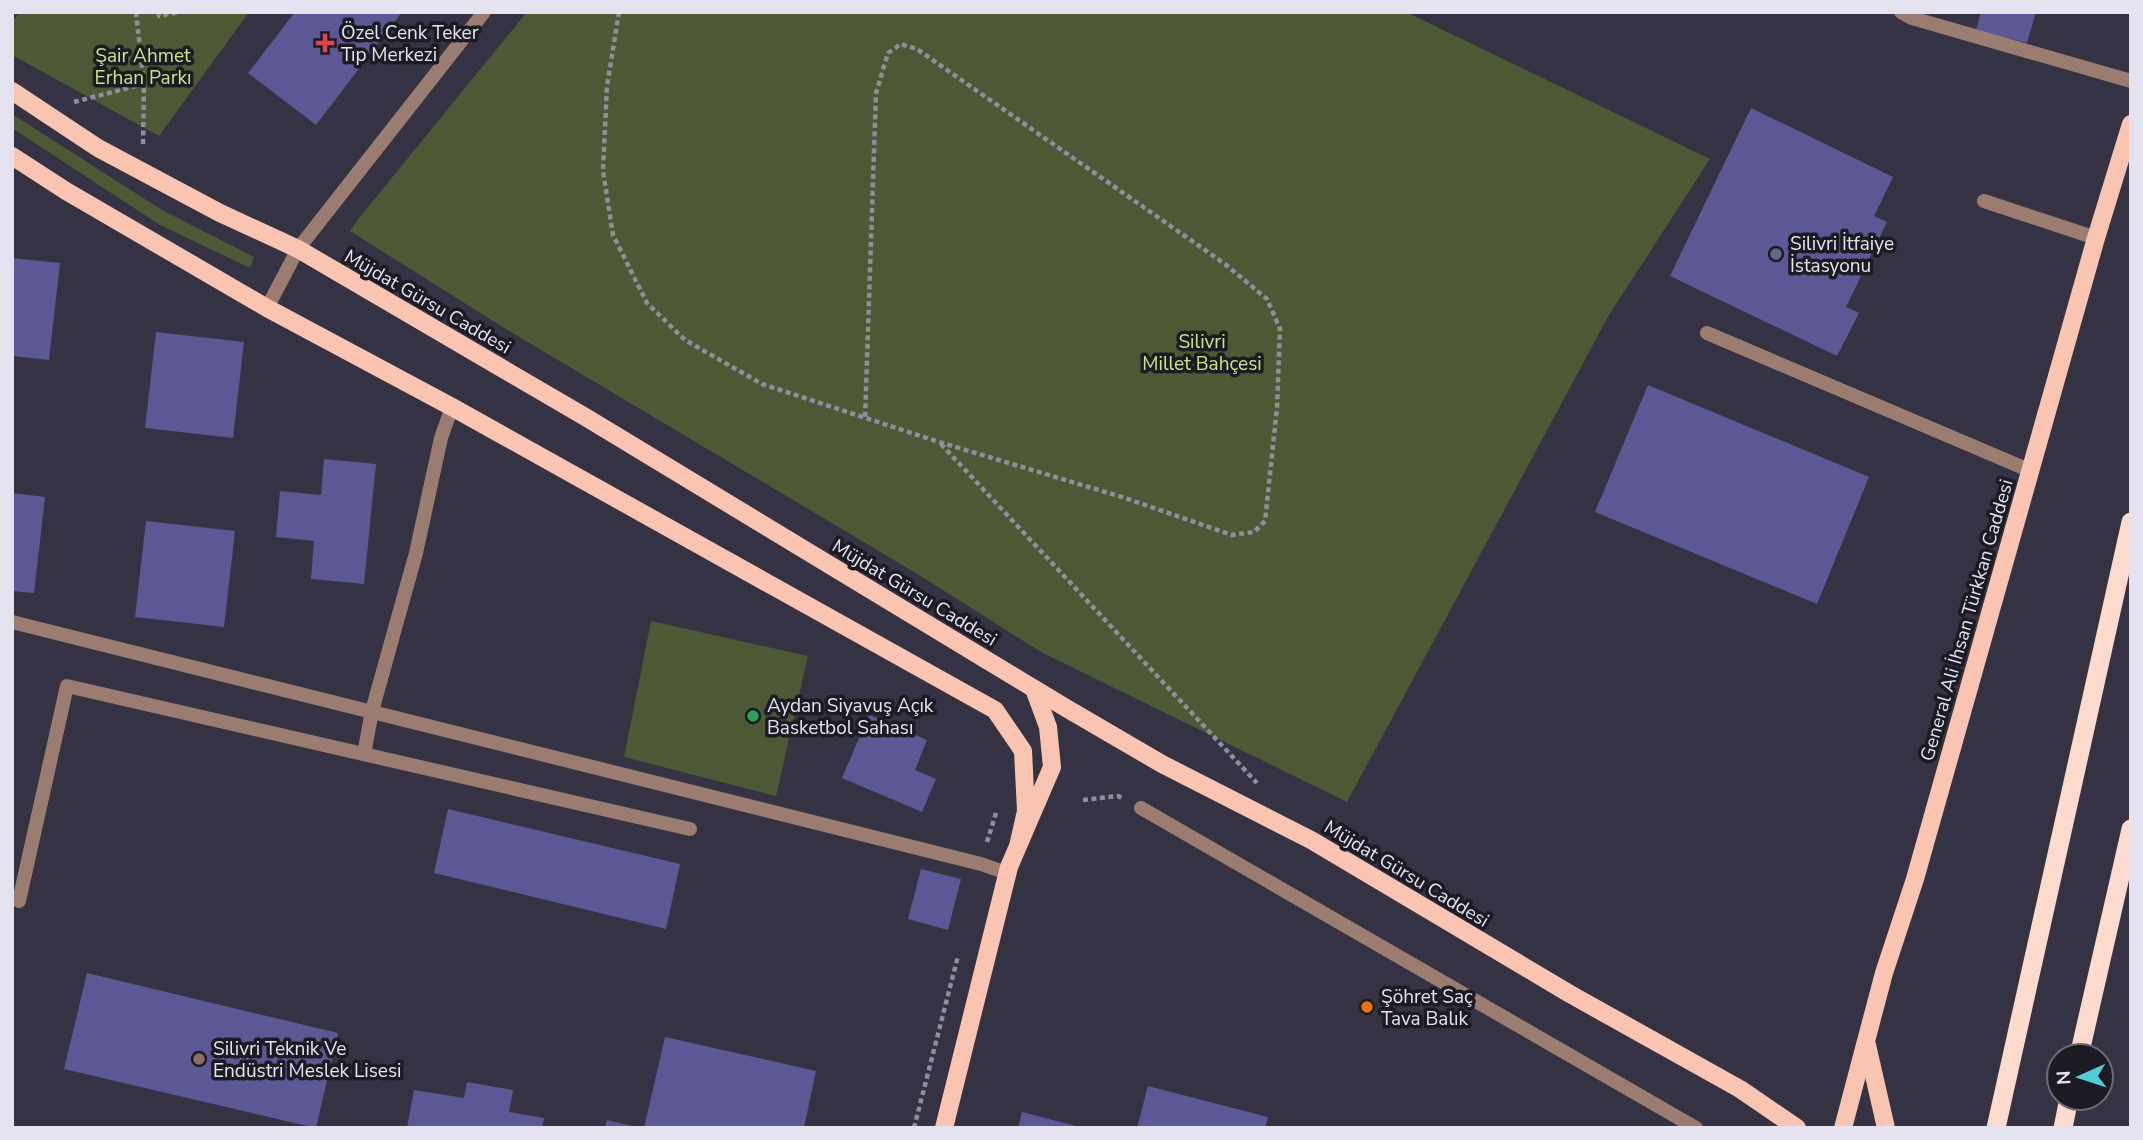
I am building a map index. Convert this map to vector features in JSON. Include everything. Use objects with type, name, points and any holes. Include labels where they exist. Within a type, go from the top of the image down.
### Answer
[{"type":"highway","points":[[1998,1119],[2131,522]]},
{"type":"highway","points":[[2082,1042],[2131,829]]},
{"type":"main road","name":"Müjdat Gürsu Caddesi","points":[[12,91],[98,148],[220,213],[298,249],[587,418],[1034,689],[1162,764],[1311,840],[1570,994],[1740,1090],[1797,1128]]},
{"type":"main road","name":"General Ali İhsan Türkkan Caddesi","points":[[1843,1128],[1884,973],[1919,866],[2096,238],[2131,124]]},
{"type":"main road","points":[[12,156],[66,191],[267,308],[452,407],[995,710],[1023,751],[1026,811],[1019,842]]},
{"type":"main road","points":[[944,1128],[1007,873],[1052,767],[1048,727],[1034,689]]},
{"type":"main road","points":[[1867,1042],[1886,1128]]},
{"type":"street","points":[[267,308],[298,249],[484,12]]},
{"type":"street","points":[[1901,12],[1938,26],[2131,81]]},
{"type":"street","points":[[1984,201],[2096,238]]},
{"type":"street","points":[[1707,333],[2031,471]]},
{"type":"street","points":[[364,754],[372,711],[416,553],[441,438],[452,407]]},
{"type":"street","points":[[12,622],[981,864],[1007,873]]},
{"type":"street","points":[[19,901],[67,686],[690,828]]},
{"type":"street","points":[[1141,808],[1696,1128]]},
{"type":"path","points":[[136,12],[144,84],[142,172]]},
{"type":"path","points":[[158,12],[159,16],[179,12]]},
{"type":"path","points":[[620,12],[607,86],[603,171],[613,235],[647,303],[685,340],[762,384],[865,419],[1122,496],[1232,535],[1254,532],[1265,521],[1277,408],[1280,329],[1267,299],[1225,264],[917,49],[901,44],[888,53],[876,93],[865,419]]},
{"type":"path","points":[[42,110],[144,84]]},
{"type":"path","points":[[939,442],[1263,789]]},
{"type":"path","points":[[1083,800],[1118,796],[1141,808]]},
{"type":"path","points":[[981,864],[1001,798]]},
{"type":"path","points":[[914,1128],[961,943]]},
{"type":"green space","name":"Şair Ahmet Erhan Parkı","points":[[19,12],[249,12],[159,136],[12,55],[12,23]]},
{"type":"green space","name":"Silivri Millet Bahçesi","points":[[527,12],[1406,12],[1710,159],[1609,315],[1347,802],[1041,652],[919,575],[501,326],[350,231]]},
{"type":"green space","points":[[12,114],[162,210],[254,257],[250,268],[160,225],[12,128]]},
{"type":"green space","points":[[651,621],[808,656],[776,796],[624,757]]},
{"type":"building","name":"Özel Cenk Teker Tıp Merkezi","points":[[295,12],[402,12],[316,125],[248,73]]},
{"type":"building","points":[[1981,12],[2036,12],[2027,43],[1976,30]]},
{"type":"building","name":"Silivri İtfaiye İstasyonu","points":[[1751,108],[1893,177],[1874,216],[1887,222],[1846,307],[1859,313],[1837,356],[1670,276]]},
{"type":"building","points":[[12,258],[60,263],[49,360],[12,356]]},
{"type":"building","points":[[156,332],[244,342],[233,438],[145,428]]},
{"type":"building","points":[[1648,385],[1869,477],[1817,604],[1595,512]]},
{"type":"building","points":[[324,459],[376,464],[364,584],[311,579],[314,541],[276,537],[280,491],[321,495]]},
{"type":"building","points":[[12,493],[45,497],[34,593],[12,591]]},
{"type":"building","points":[[146,521],[235,531],[224,627],[135,617]]},
{"type":"building","points":[[869,715],[927,740],[915,770],[936,779],[922,812],[842,778]]},
{"type":"building","points":[[448,809],[680,864],[666,929],[434,873]]},
{"type":"building","points":[[921,869],[961,879],[948,930],[908,919]]},
{"type":"building","name":"Silivri Teknik Ve Endüstri Meslek Lisesi","points":[[87,973],[338,1033],[316,1128],[64,1069]]},
{"type":"building","points":[[665,1037],[816,1071],[804,1128],[644,1128]]},
{"type":"building","points":[[467,1082],[513,1090],[509,1112],[544,1118],[542,1128],[407,1128],[414,1090],[464,1098]]},
{"type":"building","points":[[1148,1086],[1268,1117],[1265,1128],[1137,1128]]},
{"type":"building","points":[[1022,1112],[1080,1127],[1080,1128],[1018,1128]]},
{"type":"building","points":[[607,1120],[636,1127],[636,1128],[605,1128]]},
{"type":"place","name":"Özel Cenk Teker Tıp Merkezi","points":[[325,43]]},
{"type":"place","name":"Silivri İtfaiye İstasyonu","points":[[1776,254]]},
{"type":"place","name":"Aydan Siyavuş Açık Basketbol Sahası","points":[[753,716]]},
{"type":"place","name":"Şöhret Saç Tava Balık","points":[[1367,1007]]},
{"type":"place","name":"Silivri Teknik Ve Endüstri Meslek Lisesi","points":[[199,1059]]}]
